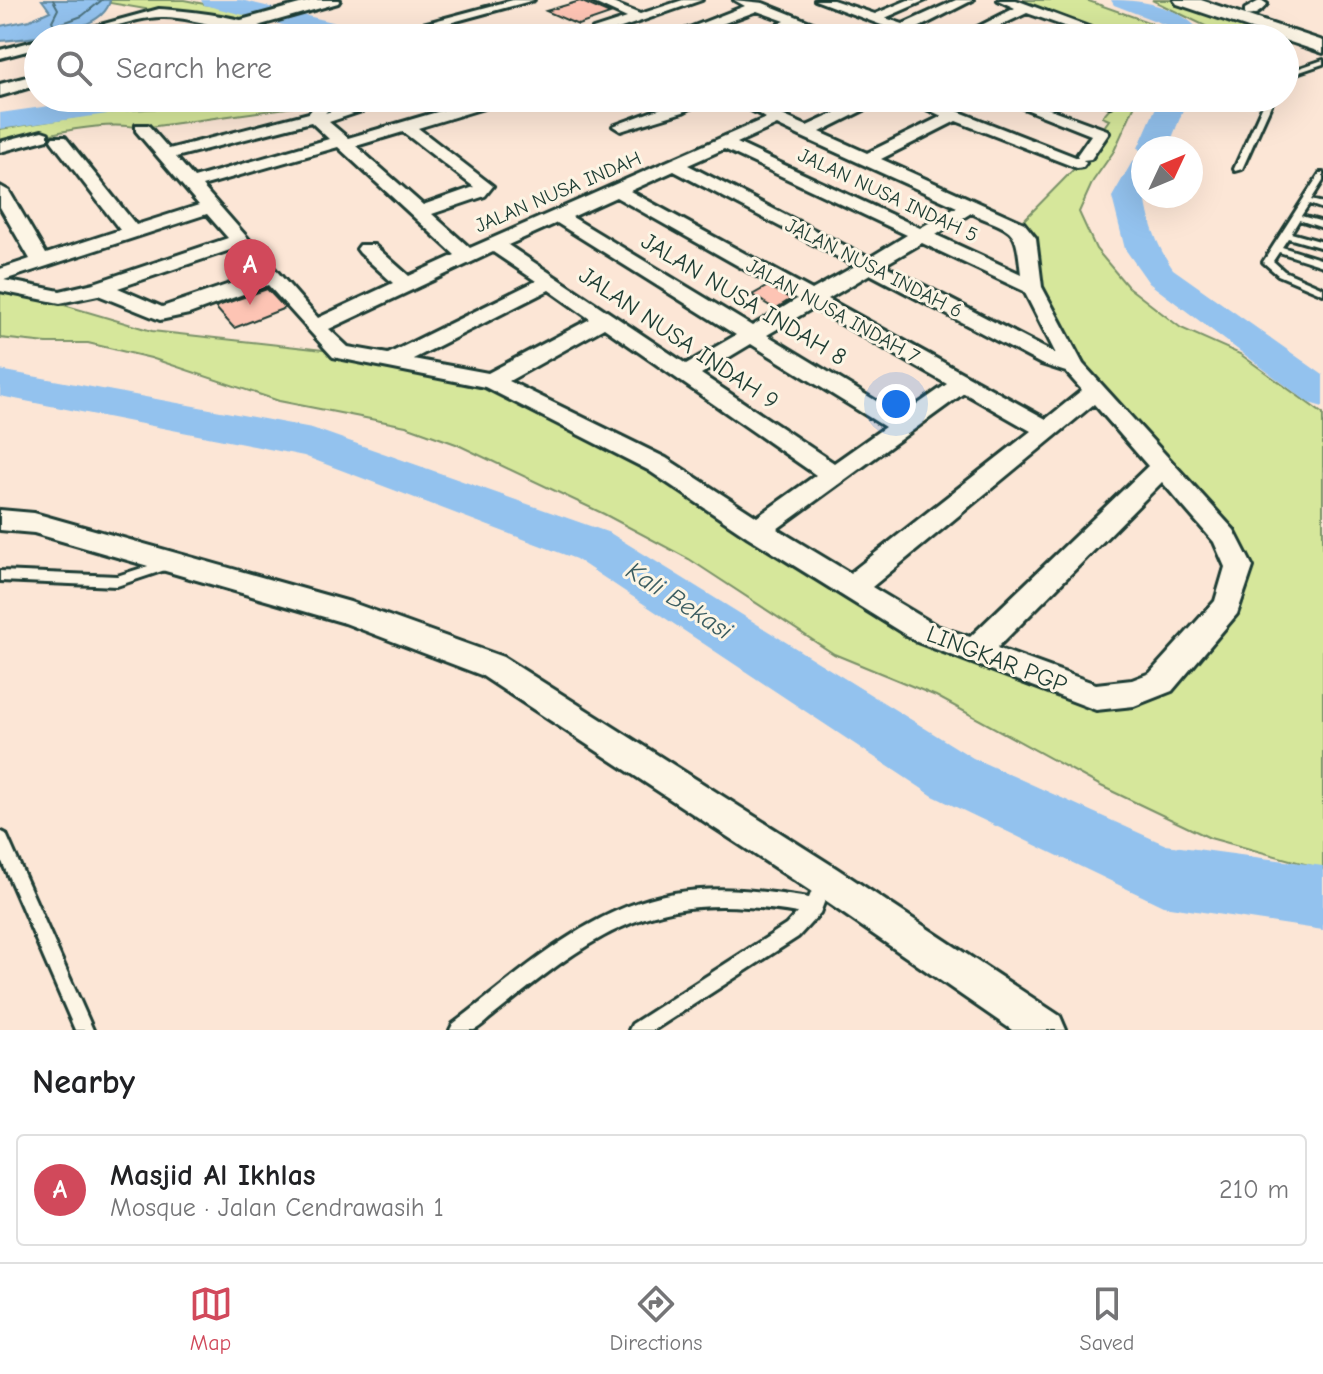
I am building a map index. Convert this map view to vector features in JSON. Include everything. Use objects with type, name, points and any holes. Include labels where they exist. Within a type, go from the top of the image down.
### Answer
[{"type":"main road","points":[[1183,0],[1269,24]]},
{"type":"main road","points":[[1214,0],[1255,8],[1276,24]]},
{"type":"main road","points":[[1299,31],[1323,36]]},
{"type":"main road","points":[[1299,36],[1323,47]]},
{"type":"street","points":[[252,24],[332,0]]},
{"type":"street","points":[[473,0],[505,7]]},
{"type":"street","points":[[435,24],[528,0]]},
{"type":"street","points":[[594,0],[641,19]]},
{"type":"street","points":[[740,0],[806,24]]},
{"type":"street","points":[[881,15],[920,0]]},
{"type":"street","points":[[915,24],[967,0]]},
{"type":"street","points":[[1004,0],[1072,24]]},
{"type":"street","points":[[828,1],[890,24]]},
{"type":"street","points":[[624,24],[683,2]]},
{"type":"street","points":[[709,24],[758,6]]},
{"type":"street","points":[[1001,24],[1027,8]]},
{"type":"street","points":[[115,24],[159,13],[178,13],[243,24]]},
{"type":"street","points":[[790,24],[798,21]]},
{"type":"street","points":[[0,54],[24,48]]},
{"type":"street","points":[[0,83],[24,76]]},
{"type":"street","points":[[0,90],[24,83]]},
{"type":"street","points":[[165,155],[312,112]]},
{"type":"street","points":[[324,112],[343,143],[468,256]]},
{"type":"street","points":[[191,184],[456,112]]},
{"type":"street","points":[[621,126],[667,112]]},
{"type":"street","points":[[764,112],[969,207]]},
{"type":"street","name":"JALAN NUSA INDAH","points":[[315,327],[494,244],[725,143],[783,112]]},
{"type":"street","points":[[806,133],[850,112]]},
{"type":"street","points":[[944,112],[1081,159],[1101,133],[1044,112]]},
{"type":"street","points":[[867,160],[954,116]]},
{"type":"street","points":[[407,127],[484,186],[479,192],[420,212]]},
{"type":"street","points":[[142,128],[315,327]]},
{"type":"street","points":[[0,147],[51,138],[132,233]]},
{"type":"street","name":"JALAN NUSA INDAH 5","points":[[725,143],[1032,287]]},
{"type":"street","points":[[266,162],[282,181]]},
{"type":"street","name":"JALAN NUSA INDAH 6","points":[[675,165],[1049,359],[1074,367]]},
{"type":"street","points":[[0,191],[41,262]]},
{"type":"street","name":"JALAN NUSA INDAH 7","points":[[618,191],[1048,430]]},
{"type":"street","points":[[0,275],[212,207]]},
{"type":"street","points":[[685,374],[969,207]]},
{"type":"street","name":"LINGKAR PGP","points":[[315,327],[341,352],[491,381],[657,464],[757,530],[927,634],[1096,697],[1134,693],[1161,682],[1227,606],[1239,567],[1225,537],[1074,367],[1032,287],[1027,238],[1017,227],[969,207]]},
{"type":"street","name":"JALAN NUSA INDAH 8","points":[[559,217],[902,427]]},
{"type":"street","points":[[0,285],[60,297],[100,288],[242,240]]},
{"type":"street","name":"JALAN NUSA INDAH 9","points":[[494,244],[834,475]]},
{"type":"street","points":[[367,249],[406,284]]},
{"type":"street","points":[[100,288],[160,314],[182,310],[273,276]]},
{"type":"street","points":[[390,362],[550,282]]},
{"type":"street","points":[[491,381],[605,319]]},
{"type":"street","points":[[757,530],[963,383]]},
{"type":"street","points":[[851,588],[1097,390]]},
{"type":"street","points":[[973,653],[1164,465]]},
{"type":"street","points":[[0,520],[34,523],[350,613],[492,666],[819,893],[1038,1026]]},
{"type":"lane","points":[[1299,70],[1323,62]]},
{"type":"lane","points":[[1238,169],[1264,112]]},
{"type":"lane","points":[[1323,176],[1318,192],[1306,201],[1268,262],[1272,267],[1323,291]]},
{"type":"lane","points":[[1306,201],[1323,206]]},
{"type":"lane","points":[[1296,217],[1323,225]]},
{"type":"lane","points":[[1285,234],[1323,245]]},
{"type":"lane","points":[[1276,248],[1323,263]]},
{"type":"lane","points":[[0,576],[117,581],[173,563]]},
{"type":"lane","points":[[0,839],[84,1030]]},
{"type":"lane","points":[[459,1030],[572,947],[632,913],[674,901],[714,897],[769,899],[819,893]]},
{"type":"lane","points":[[638,1030],[792,931],[819,893]]},
{"type":"green space","points":[[110,0],[184,0],[250,13],[245,24],[232,24],[110,3]]},
{"type":"green space","points":[[1004,0],[1086,0],[1152,24],[1072,24]]},
{"type":"green space","points":[[1152,0],[1183,0],[1255,24],[1201,24]]},
{"type":"green space","points":[[107,112],[258,112],[142,128],[89,127],[0,147],[0,129]]},
{"type":"green space","points":[[1106,112],[1132,112],[1114,151],[1093,181],[1079,212],[1096,249],[1128,287],[1181,328],[1240,354],[1323,414],[1323,869],[1210,838],[1101,786],[936,696],[834,654],[689,559],[604,514],[456,444],[406,426],[279,401],[151,358],[88,343],[0,338],[0,286],[152,331],[341,352],[452,372],[587,427],[851,588],[1096,697],[1161,682],[1239,566],[1074,367],[1017,227],[1073,170],[1109,120],[1102,117]]},
{"type":"water","points":[[42,0],[110,0],[105,11],[86,24],[24,24],[24,38],[0,41],[0,26],[30,20],[50,11]]},
{"type":"building","points":[[580,1],[610,14],[576,24],[546,11]]},
{"type":"building","points":[[768,286],[791,299],[775,309],[752,295]]},
{"type":"building","points":[[267,289],[285,308],[234,328],[215,307]]},
{"type":"waterway","points":[[212,0],[311,24]]},
{"type":"waterway","name":"Kali Bekasi","points":[[1122,0],[1178,24]]},
{"type":"waterway","points":[[0,121],[65,112]]},
{"type":"waterway","name":"Kali Bekasi","points":[[1158,136],[1168,112]]},
{"type":"waterway","name":"Kali Bekasi","points":[[1131,191],[1128,197],[1142,249],[1161,276],[1323,394]]},
{"type":"waterway","name":"Kali Bekasi","points":[[0,383],[312,443],[593,546],[953,777],[1163,875],[1323,898]]},
{"type":"place","name":"Masjid Al Ikhlas","points":[[250,305]]}]
